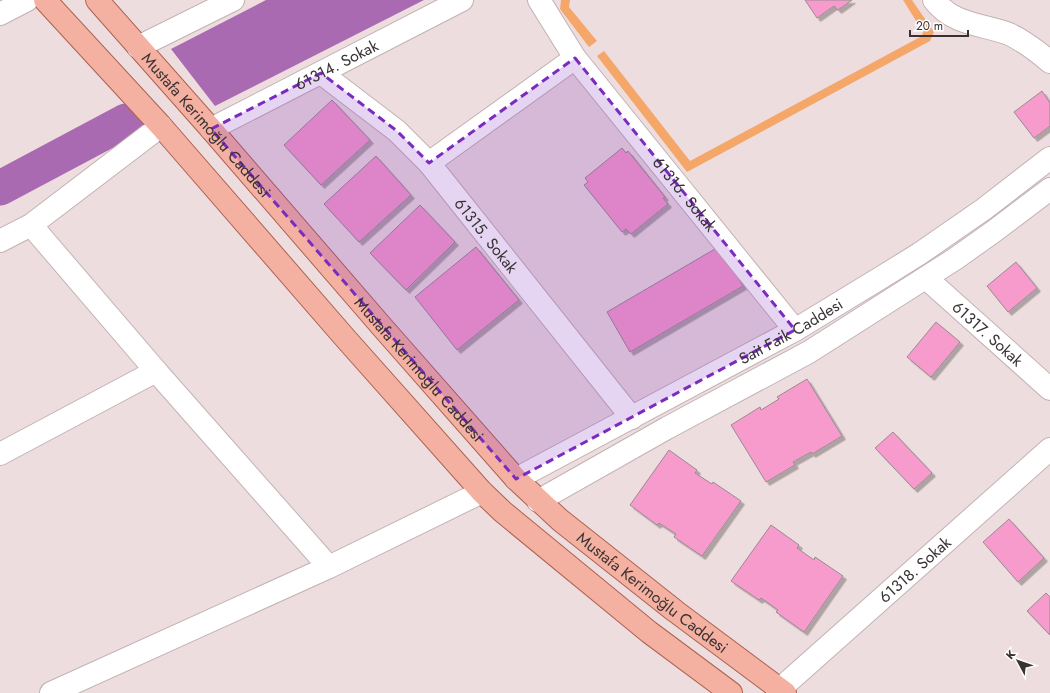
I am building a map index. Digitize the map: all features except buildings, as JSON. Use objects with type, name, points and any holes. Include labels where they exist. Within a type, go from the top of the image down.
[{"type":"main road","name":"Mustafa Kerimoğlu Caddesi","points":[[45,0],[161,126],[346,339],[482,492],[503,512],[649,632],[731,693]]},
{"type":"main road","name":"Mustafa Kerimoğlu Caddesi","points":[[97,0],[516,479],[560,520],[675,612],[782,691]]},
{"type":"street","points":[[0,14],[27,0]]},
{"type":"street","points":[[138,47],[233,0]]},
{"type":"street","name":"61314. Sokak","points":[[211,129],[462,0]]},
{"type":"street","name":"61316. Sokak","points":[[539,0],[576,58],[795,330]]},
{"type":"street","points":[[934,0],[941,9],[953,17],[1009,35],[1032,47],[1050,62]]},
{"type":"street","points":[[429,163],[576,58]]},
{"type":"street","name":"61315. Sokak","points":[[321,73],[397,131],[429,163],[632,418]]},
{"type":"street","points":[[0,241],[31,225],[161,126]]},
{"type":"street","name":"Sait Faik Caddesi","points":[[516,479],[795,330],[919,254],[984,209],[1050,158]]},
{"type":"street","name":"Sait Faik Caddesi","points":[[538,501],[667,428],[809,352],[955,259],[1050,189]]},
{"type":"street","points":[[31,225],[156,371],[329,567]]},
{"type":"street","name":"61317. Sokak","points":[[926,278],[1050,390]]},
{"type":"street","points":[[0,454],[156,371]]},
{"type":"street","name":"61318. Sokak","points":[[782,691],[1050,449]]},
{"type":"street","points":[[51,693],[329,567],[482,492]]},
{"type":"highlighted area","points":[[575,58],[795,330],[516,479],[211,129],[321,73],[397,131],[429,163]]},
{"type":"shaded area","points":[[266,0],[424,0],[215,106],[171,49]]},
{"type":"shaded area","points":[[561,0],[570,0],[569,7],[597,41],[589,47],[560,9]]},
{"type":"shaded area","points":[[903,0],[912,0],[934,32],[930,41],[687,172],[597,56],[604,51],[690,161],[922,36],[923,32]]},
{"type":"waterway","points":[[0,188],[126,121]]}]
